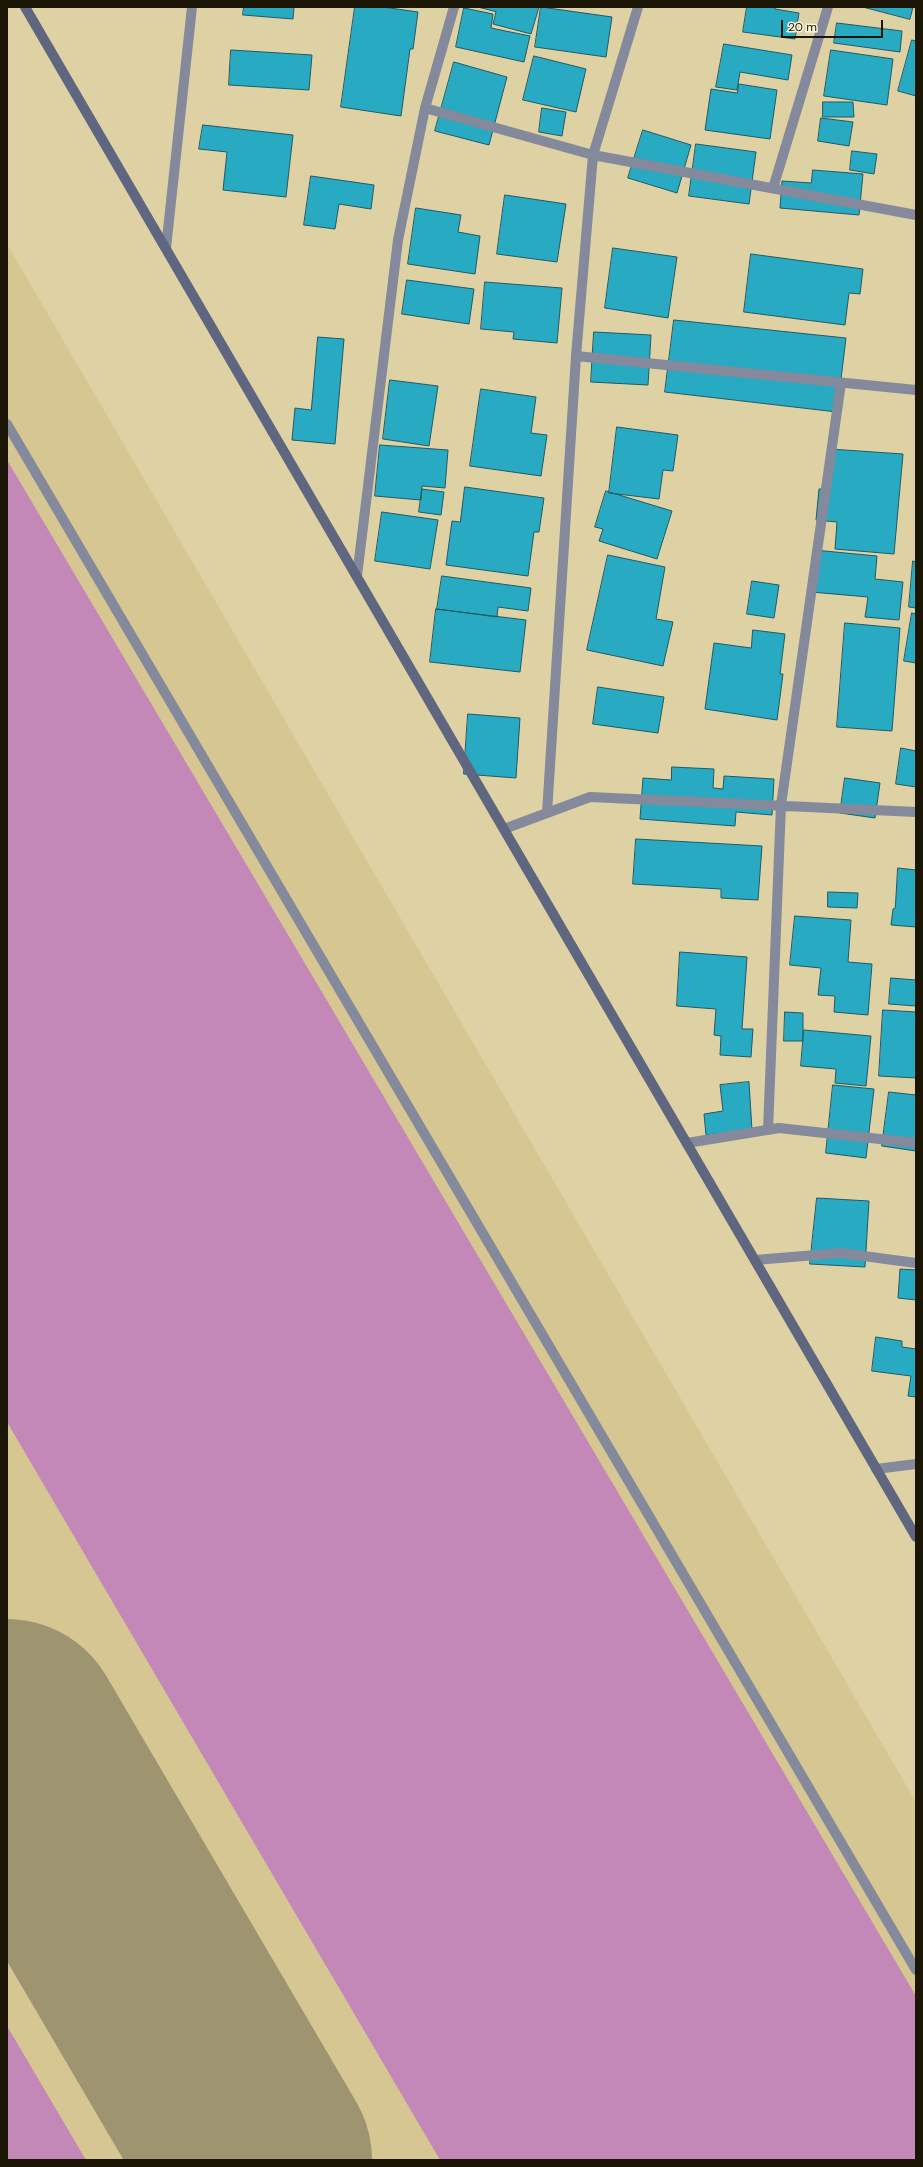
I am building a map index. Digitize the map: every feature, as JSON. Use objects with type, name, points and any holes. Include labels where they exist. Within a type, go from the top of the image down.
[{"type":"main road","points":[[25,7],[916,1537]]},
{"type":"street","points":[[166,248],[192,7]]},
{"type":"street","points":[[357,576],[398,240],[425,108],[454,7]]},
{"type":"street","points":[[547,813],[576,356],[593,154],[638,7]]},
{"type":"street","points":[[773,188],[828,7]]},
{"type":"street","points":[[425,108],[593,154],[916,214]]},
{"type":"street","points":[[576,356],[916,390]]},
{"type":"street","points":[[768,1130],[781,805],[841,383]]},
{"type":"street","points":[[7,424],[916,1970]]},
{"type":"street","points":[[504,829],[590,797],[916,812]]},
{"type":"street","points":[[687,1143],[779,1128],[916,1143]]},
{"type":"street","points":[[755,1260],[841,1253],[916,1263]]},
{"type":"street","points":[[876,1469],[916,1464]]},
{"type":"shaded area","points":[[7,244],[916,1802],[916,2160],[7,2160]]},
{"type":"shaded area","points":[[7,460],[916,1996],[916,2160],[440,2160],[7,1422]]},
{"type":"shaded area","points":[[7,2026],[86,2160],[7,2160]]},
{"type":"building","points":[[244,7],[294,7],[293,19],[243,15]]},
{"type":"building","points":[[355,7],[383,7],[418,12],[413,49],[410,49],[401,116],[341,107]]},
{"type":"building","points":[[478,7],[539,7],[531,34],[493,24],[496,12]]},
{"type":"building","points":[[541,7],[612,17],[606,57],[535,47]]},
{"type":"building","points":[[747,7],[775,7],[775,9],[799,13],[795,39],[743,32]]},
{"type":"building","points":[[863,7],[913,7],[910,19]]},
{"type":"building","points":[[464,8],[493,14],[491,28],[530,36],[524,62],[456,47]]},
{"type":"building","points":[[837,23],[902,31],[900,52],[834,43]]},
{"type":"building","points":[[912,40],[916,41],[916,96],[898,91]]},
{"type":"building","points":[[724,44],[792,55],[788,80],[740,72],[737,90],[716,87]]},
{"type":"building","points":[[231,50],[312,55],[309,90],[229,85]]},
{"type":"building","points":[[831,50],[893,59],[887,105],[824,96]]},
{"type":"building","points":[[534,56],[586,69],[576,112],[523,100]]},
{"type":"building","points":[[454,62],[507,77],[489,145],[435,131]]},
{"type":"building","points":[[739,84],[777,90],[770,139],[705,130],[711,89],[737,93]]},
{"type":"building","points":[[823,102],[853,102],[854,117],[823,117]]},
{"type":"building","points":[[542,108],[566,112],[562,136],[539,132]]},
{"type":"building","points":[[821,118],[853,122],[849,146],[818,141]]},
{"type":"building","points":[[203,125],[293,135],[286,197],[223,190],[227,152],[199,149]]},
{"type":"building","points":[[643,130],[691,145],[677,193],[628,178]]},
{"type":"building","points":[[696,144],[756,152],[749,204],[689,196]]},
{"type":"building","points":[[852,151],[877,154],[874,174],[850,170]]},
{"type":"building","points":[[813,170],[863,174],[859,215],[780,208],[782,181],[811,183]]},
{"type":"building","points":[[311,176],[374,185],[371,209],[339,204],[335,229],[304,225]]},
{"type":"building","points":[[505,195],[566,204],[557,262],[497,254]]},
{"type":"building","points":[[416,208],[461,215],[458,232],[480,236],[475,274],[408,264]]},
{"type":"building","points":[[613,248],[677,257],[668,318],[605,308]]},
{"type":"building","points":[[751,254],[863,269],[860,294],[849,293],[845,325],[744,312]]},
{"type":"building","points":[[407,280],[474,289],[469,324],[402,314]]},
{"type":"building","points":[[485,282],[562,288],[557,343],[513,339],[514,332],[481,329]]},
{"type":"building","points":[[674,320],[846,338],[837,412],[665,392]]},
{"type":"building","points":[[594,332],[651,335],[648,385],[591,382]]},
{"type":"building","points":[[318,337],[344,339],[335,444],[292,440],[295,408],[311,410]]},
{"type":"building","points":[[390,380],[438,386],[429,446],[383,439]]},
{"type":"building","points":[[481,389],[536,397],[531,433],[547,435],[541,476],[470,466]]},
{"type":"building","points":[[617,427],[678,435],[673,471],[663,470],[659,499],[609,493]]},
{"type":"building","points":[[380,445],[448,450],[445,488],[422,486],[421,500],[375,496]]},
{"type":"building","points":[[830,449],[903,454],[894,554],[835,549],[837,522],[816,520],[819,489],[826,489]]},
{"type":"building","points":[[465,487],[544,498],[539,532],[534,532],[528,576],[446,565],[452,521],[460,522]]},
{"type":"building","points":[[422,489],[444,492],[441,515],[419,512]]},
{"type":"building","points":[[606,491],[672,511],[657,559],[599,541],[603,529],[595,527]]},
{"type":"building","points":[[382,512],[438,520],[430,569],[375,561]]},
{"type":"building","points":[[814,550],[877,556],[875,579],[903,582],[899,620],[865,617],[868,597],[811,592]]},
{"type":"building","points":[[608,555],[665,567],[656,619],[673,622],[663,666],[587,650]]},
{"type":"building","points":[[913,561],[916,562],[916,608],[909,607]]},
{"type":"building","points":[[442,576],[531,588],[528,611],[498,607],[497,617],[437,609]]},
{"type":"building","points":[[752,581],[779,585],[774,618],[747,614]]},
{"type":"building","points":[[436,609],[526,620],[520,672],[430,662]]},
{"type":"building","points":[[912,613],[916,614],[916,663],[904,661]]},
{"type":"building","points":[[845,623],[900,628],[892,731],[837,727]]},
{"type":"building","points":[[753,630],[785,634],[780,674],[783,674],[777,720],[705,709],[714,643],[751,648]]},
{"type":"building","points":[[598,687],[664,697],[658,733],[593,724]]},
{"type":"building","points":[[468,714],[520,718],[516,778],[464,774]]},
{"type":"building","points":[[901,748],[916,751],[916,787],[896,784]]},
{"type":"building","points":[[672,767],[714,769],[713,788],[723,789],[724,776],[774,779],[772,815],[736,812],[735,826],[640,819],[643,778],[671,780]]},
{"type":"building","points":[[845,778],[880,783],[875,818],[840,813]]},
{"type":"building","points":[[636,839],[762,846],[758,900],[721,898],[721,889],[633,884]]},
{"type":"building","points":[[898,868],[916,870],[916,927],[891,925],[893,909],[895,908]]},
{"type":"building","points":[[828,892],[858,893],[857,908],[828,907]]},
{"type":"building","points":[[795,916],[851,920],[848,962],[872,964],[868,1015],[834,1012],[835,996],[818,995],[821,968],[790,965]]},
{"type":"building","points":[[680,952],[747,957],[742,1029],[753,1029],[751,1057],[720,1055],[721,1036],[714,1035],[716,1009],[677,1006]]},
{"type":"building","points":[[891,978],[916,980],[916,1006],[889,1004]]},
{"type":"building","points":[[883,1010],[916,1012],[916,1078],[879,1076]]},
{"type":"building","points":[[785,1012],[803,1013],[803,1041],[784,1041]]},
{"type":"building","points":[[804,1030],[871,1036],[866,1086],[835,1083],[836,1069],[801,1066]]},
{"type":"building","points":[[749,1082],[752,1130],[706,1135],[704,1114],[723,1111],[720,1085]]},
{"type":"building","points":[[833,1085],[874,1089],[866,1158],[826,1153]]},
{"type":"building","points":[[889,1092],[916,1095],[916,1151],[882,1146]]},
{"type":"building","points":[[817,1198],[869,1201],[865,1267],[810,1264]]},
{"type":"building","points":[[900,1269],[916,1270],[916,1300],[898,1298]]},
{"type":"building","points":[[876,1337],[902,1341],[902,1347],[916,1349],[916,1397],[908,1396],[911,1376],[872,1371]]},
{"type":"runway","points":[[7,1734],[257,2160]]}]
